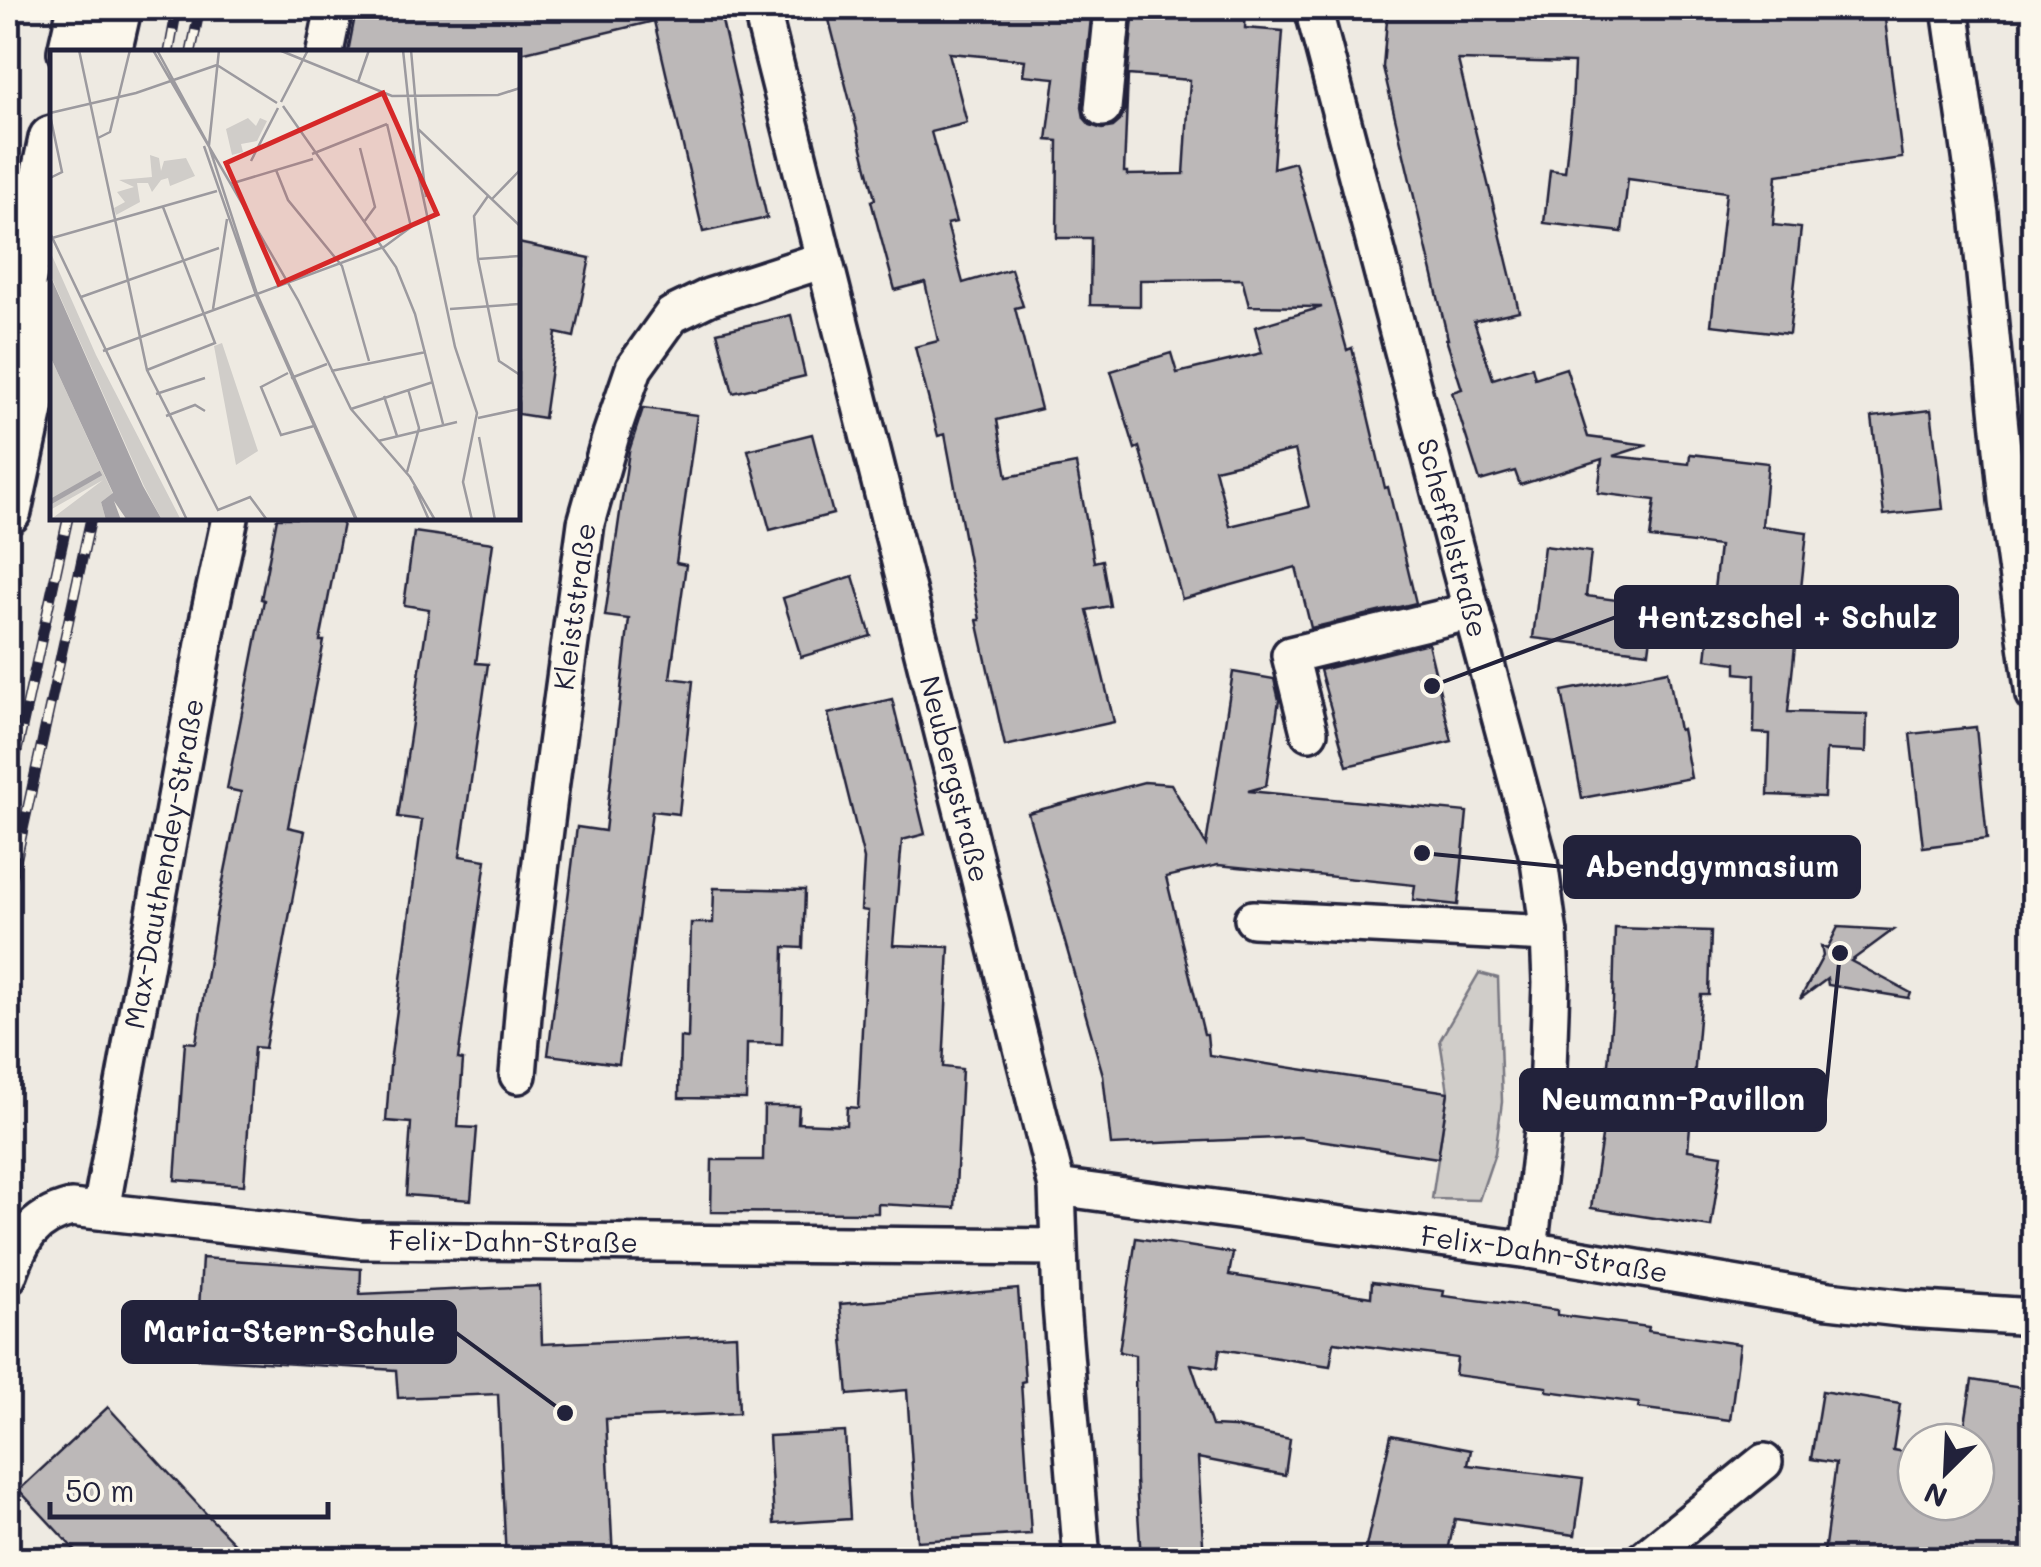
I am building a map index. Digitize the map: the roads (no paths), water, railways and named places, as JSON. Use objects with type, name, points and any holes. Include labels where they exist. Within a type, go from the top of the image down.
[{"type":"main road","points":[[71,50],[80,8]]},
{"type":"main road","points":[[108,50],[118,8]]},
{"type":"main road","points":[[8,350],[50,149]]},
{"type":"main road","points":[[8,274],[34,225]]},
{"type":"main road","points":[[8,511],[50,316]]},
{"type":"street","points":[[325,50],[334,8]]},
{"type":"street","name":"Neubergstraße","points":[[761,8],[1056,1187],[1082,1560]]},
{"type":"street","points":[[1103,108],[1113,8]]},
{"type":"street","name":"Scheffelstraße","points":[[1313,8],[1540,862],[1550,934],[1551,983],[1546,1096],[1529,1250]]},
{"type":"street","points":[[1950,8],[1979,213],[2008,500],[2034,694]]},
{"type":"street","name":"Kleiststraße","points":[[518,1076],[543,846],[586,523],[634,368],[672,316],[710,297],[822,260]]},
{"type":"street","name":"Max-Dauthendey-Straße","points":[[101,1210],[230,520]]},
{"type":"street","points":[[1308,732],[1290,656],[1472,611]]},
{"type":"street","points":[[1252,920],[1550,934]]},
{"type":"street","name":"Felix-Dahn-Straße","points":[[1056,1187],[1529,1250],[1829,1300],[2034,1317]]},
{"type":"street","name":"Felix-Dahn-Straße","points":[[8,1276],[27,1234],[45,1217],[71,1208],[360,1240],[1058,1248]]},
{"type":"street","points":[[1643,1560],[1764,1462]]},
{"type":"railway","points":[[169,50],[177,8]]},
{"type":"railway","points":[[191,50],[200,8]]},
{"type":"railway","points":[[8,792],[68,520]]},
{"type":"railway","points":[[8,898],[91,520]]},
{"type":"place","name":"Hentzschel + Schulz","points":[[1432,686]]},
{"type":"place","name":"Abendgymnasium","points":[[1422,853]]},
{"type":"place","name":"Neumann-Pavillon","points":[[1840,953]]},
{"type":"place","name":"Maria-Stern-Schule","points":[[565,1413]]}]
